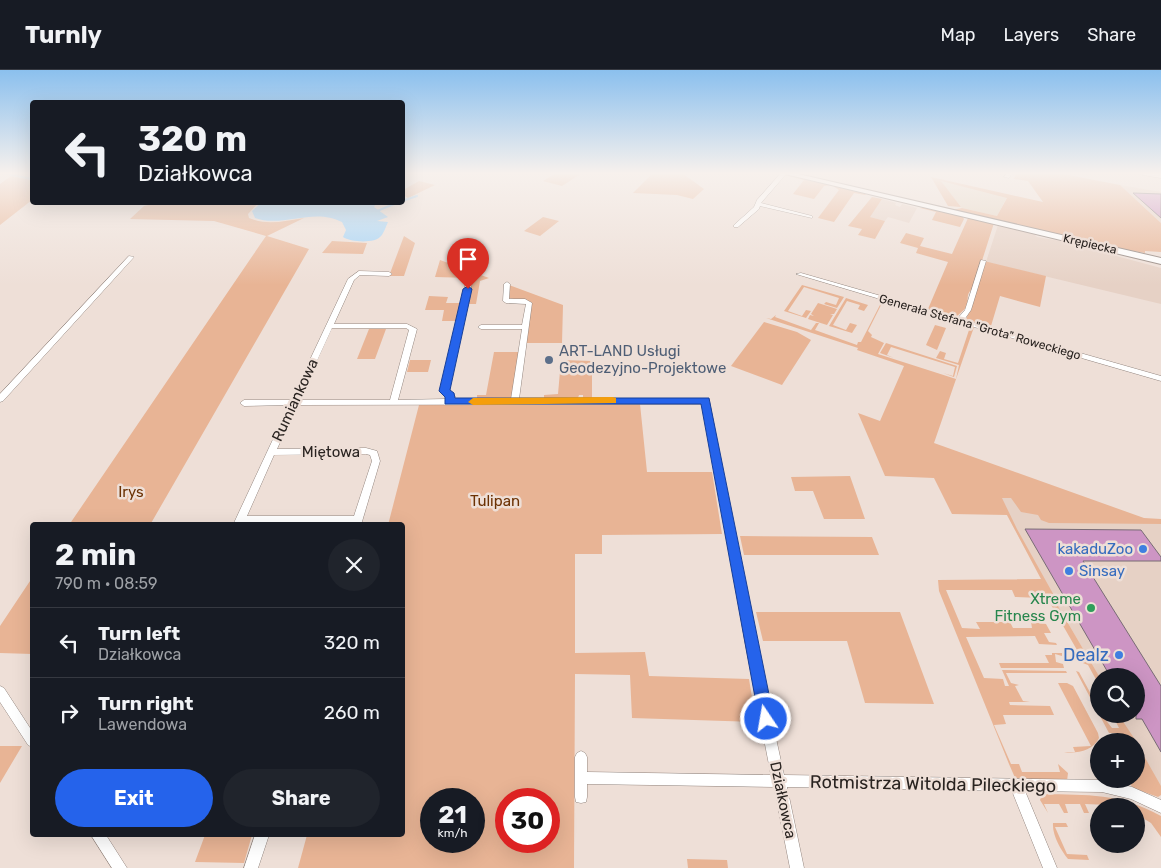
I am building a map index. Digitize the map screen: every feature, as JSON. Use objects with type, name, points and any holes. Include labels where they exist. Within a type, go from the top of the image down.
[{"type":"street","points":[[736,226],[752,210]]},
{"type":"street","points":[[783,210],[810,217]]},
{"type":"street","name":"Krępiecka","points":[[944,210],[1161,260]]},
{"type":"street","points":[[0,400],[131,257]]},
{"type":"street","points":[[960,321],[968,310],[983,261]]},
{"type":"street","name":"Rumiankowa","points":[[239,522],[354,275],[389,274]]},
{"type":"street","points":[[450,399],[444,391],[471,274]]},
{"type":"street","name":"Generała Stefana \"Grota\" Roweckiego","points":[[799,274],[1161,379]]},
{"type":"street","points":[[507,284],[506,301],[525,301],[529,303],[515,402]]},
{"type":"street","points":[[244,403],[393,402],[413,329],[408,326],[329,326]]},
{"type":"street","points":[[481,327],[526,327]]},
{"type":"street","name":"Działkowca","points":[[393,402],[450,399],[515,402],[706,401],[737,575],[797,868]]},
{"type":"street","name":"Miętowa","points":[[271,452],[374,453],[376,461],[357,522]]},
{"type":"street","points":[[0,692],[30,738]]},
{"type":"street","points":[[581,758],[581,797]]},
{"type":"street","name":"Rotmistrza Witolda Pileckiego","points":[[581,778],[1114,788],[1140,796],[1161,807]]},
{"type":"street","name":"Rotmistrza Witolda Pileckiego","points":[[1016,785],[1050,868]]},
{"type":"street","points":[[99,837],[120,868]]},
{"type":"street","points":[[252,868],[261,837]]},
{"type":"shaded area","points":[[874,210],[916,210],[909,223],[888,217],[885,221],[869,217]]},
{"type":"shaded area","points":[[972,210],[1000,210],[997,216]]},
{"type":"shaded area","points":[[1147,210],[1161,210],[1161,223]]},
{"type":"shaded area","points":[[998,225],[1033,233],[1037,237],[1084,245],[1087,248],[1161,268],[1161,304],[986,262]]},
{"type":"shaded area","points":[[976,459],[1143,523],[1161,524],[1161,789],[1145,763],[1145,733],[1127,733],[1121,723],[1145,723],[1145,668],[1094,668],[1042,579]]},
{"type":"green space","points":[[0,210],[19,210],[0,225]]},
{"type":"green space","name":"Irys","points":[[139,210],[251,210],[248,214],[249,218],[263,222],[304,218],[267,236],[309,249],[152,522],[71,522],[266,236],[214,221],[130,219]]},
{"type":"green space","points":[[824,210],[842,210],[834,222],[818,218]]},
{"type":"green space","points":[[861,210],[875,210],[870,217],[885,221],[875,239],[858,235],[862,229],[848,226]]},
{"type":"green space","points":[[929,210],[962,216],[964,219],[960,227],[932,220],[936,212]]},
{"type":"green space","points":[[953,210],[972,210],[997,216],[1000,210],[1147,210],[1161,223],[1161,252],[1145,251],[1145,253],[1092,244]]},
{"type":"green space","points":[[543,217],[559,221],[540,236],[524,231]]},
{"type":"green space","points":[[968,218],[994,223],[973,289],[968,295],[967,307],[956,317],[928,309],[948,262],[916,253],[918,248],[900,243],[906,233],[924,238],[920,246],[952,254]]},
{"type":"green space","points":[[404,236],[415,243],[404,276],[389,276]]},
{"type":"green space","points":[[332,241],[367,243],[363,254],[322,253]]},
{"type":"green space","points":[[440,260],[489,278],[480,281],[476,304],[465,304],[471,278],[435,277]]},
{"type":"green space","points":[[984,261],[1046,276],[1040,307],[1000,296],[991,326],[1003,331],[966,320]]},
{"type":"green space","points":[[509,285],[563,305],[562,343],[526,343],[531,302],[508,298]]},
{"type":"green space","points":[[802,285],[844,297],[837,308],[824,304],[826,302],[836,305],[839,298],[804,287],[788,311],[802,316],[806,310],[811,311],[806,318],[784,311]]},
{"type":"green space","points":[[429,296],[448,297],[446,303],[462,303],[459,321],[442,321],[444,310],[425,310]]},
{"type":"green space","points":[[846,298],[868,305],[864,311],[858,309],[860,305],[847,301],[833,325],[846,330],[850,323],[857,325],[852,333],[829,326]]},
{"type":"green space","points":[[882,301],[888,303],[881,305],[868,331],[872,335],[871,337],[884,343],[878,354],[956,379],[959,365],[936,358],[940,351],[946,353],[944,359],[958,363],[969,330],[965,328],[965,325],[936,317],[974,327],[934,443],[1144,518],[1161,519],[1161,524],[1049,523],[1041,520],[1038,515],[1021,512],[1011,498],[1002,498],[1056,599],[1055,601],[1094,668],[1090,669],[1088,665],[1075,660],[1074,658],[1081,657],[1050,603],[1046,603],[1040,594],[1041,598],[1015,597],[1012,590],[946,590],[962,628],[980,629],[976,622],[1010,622],[1013,628],[1032,628],[1031,622],[1046,624],[1051,633],[1044,633],[1049,642],[1056,643],[1057,645],[1039,644],[1035,636],[966,637],[984,678],[1003,679],[1005,686],[1009,686],[1002,670],[1066,671],[1067,673],[1006,673],[1011,683],[1019,685],[1015,686],[1023,701],[1030,702],[1009,702],[1010,705],[1050,706],[1054,715],[1003,715],[1006,724],[994,725],[1011,764],[1019,764],[1022,772],[1060,772],[1058,764],[1068,773],[1067,781],[1016,780],[939,591],[938,580],[1041,579],[1007,515],[952,514],[934,478],[885,476],[858,413],[880,421],[904,366],[857,350],[858,348],[766,318],[771,319],[776,315],[775,317],[811,330],[816,323],[819,323],[815,330],[857,345],[858,342],[861,342]]},
{"type":"green space","points":[[818,303],[837,309],[834,314],[830,314],[833,315],[827,325],[808,319],[810,315],[814,316],[811,314]]},
{"type":"green space","points":[[764,322],[797,332],[811,340],[782,385],[731,366]]},
{"type":"green space","points":[[935,325],[946,328],[937,350],[926,345]]},
{"type":"green space","points":[[369,329],[386,329],[375,359],[357,359]]},
{"type":"green space","points":[[886,343],[957,366],[954,377],[943,373],[953,376],[955,367],[891,347],[887,355],[894,358],[880,353]]},
{"type":"green space","points":[[494,352],[520,352],[514,398],[477,398],[477,395],[486,395]]},
{"type":"green space","points":[[410,360],[431,360],[428,372],[407,372]]},
{"type":"green space","points":[[561,360],[592,361],[592,398],[583,398],[583,395],[579,395],[578,398],[544,398],[544,395],[558,394]]},
{"type":"green space","name":"Tulipan","points":[[640,404],[647,472],[712,472],[722,534],[602,535],[602,554],[575,554],[575,653],[645,652],[649,676],[749,679],[756,722],[632,718],[630,675],[575,674],[574,868],[298,868],[306,837],[405,837],[405,522],[389,522],[419,405]]},
{"type":"green space","points":[[850,476],[865,519],[824,519],[813,491],[795,491],[791,477]]},
{"type":"green space","points":[[740,536],[872,537],[879,555],[744,555]]},
{"type":"green space","points":[[30,581],[30,654],[0,653],[0,626]]},
{"type":"green space","points":[[756,612],[900,612],[934,704],[865,703],[847,641],[763,641]]},
{"type":"green space","points":[[1052,653],[1062,653],[1062,656],[1055,654],[1056,662],[1063,664],[1064,668],[1001,668],[999,663],[1049,663],[1045,655],[1052,655]]},
{"type":"green space","points":[[1076,671],[1079,672],[1090,692],[1090,697]]},
{"type":"green space","points":[[1058,683],[1067,683],[1073,686],[1090,718],[1090,723],[1093,723],[1098,733],[1090,733],[1090,744]]},
{"type":"green space","points":[[1104,723],[1108,723],[1112,728],[1119,728],[1116,723],[1124,723],[1131,733],[1118,733],[1109,733]]},
{"type":"green space","points":[[0,746],[22,746],[0,783]]},
{"type":"green space","points":[[1090,746],[1084,751],[1075,752],[1073,747]]},
{"type":"green space","points":[[1145,758],[1161,786],[1161,795],[1158,797],[1133,788],[1145,788]]},
{"type":"green space","points":[[1042,794],[1110,798],[1090,798],[1090,804],[1085,804],[1089,813],[1084,813],[1080,804],[1065,804],[1068,813],[1064,813],[1059,804],[1044,804],[1048,813],[1040,800]]},
{"type":"green space","points":[[1145,808],[1161,816],[1161,837],[1151,823],[1145,819]]},
{"type":"green space","points":[[1053,823],[1066,823],[1068,827],[1055,827],[1067,854],[1087,855],[1089,860],[1068,859],[1055,837]]},
{"type":"green space","points":[[204,837],[251,837],[244,863],[195,862]]},
{"type":"green space","points":[[687,859],[727,860],[728,868],[688,868]]},
{"type":"water","points":[[379,210],[388,217],[377,221],[388,222],[378,239],[357,241],[343,237],[346,230],[342,222],[331,218],[320,216],[276,221],[255,218],[252,211]]},
{"type":"building","points":[[1152,210],[1161,210],[1161,218]]},
{"type":"building","points":[[1025,529],[1141,530],[1161,557],[1161,561],[1083,561],[1161,686],[1161,752],[1144,723],[1145,668],[1105,668]]},
{"type":"slow traffic","points":[[473,402],[613,401]]},
{"type":"place","name":"ART-LAND Usługi Geodezyjno-Projektowe","points":[[549,360]]},
{"type":"place","name":"kakaduZoo","points":[[1143,549]]},
{"type":"place","name":"Sinsay","points":[[1069,571]]},
{"type":"place","name":"Xtreme Fitness Gym","points":[[1091,608]]},
{"type":"place","name":"Dealz","points":[[1119,655]]},
{"type":"route","points":[[468,289],[444,391],[450,396],[449,402],[706,401],[766,719]]}]
